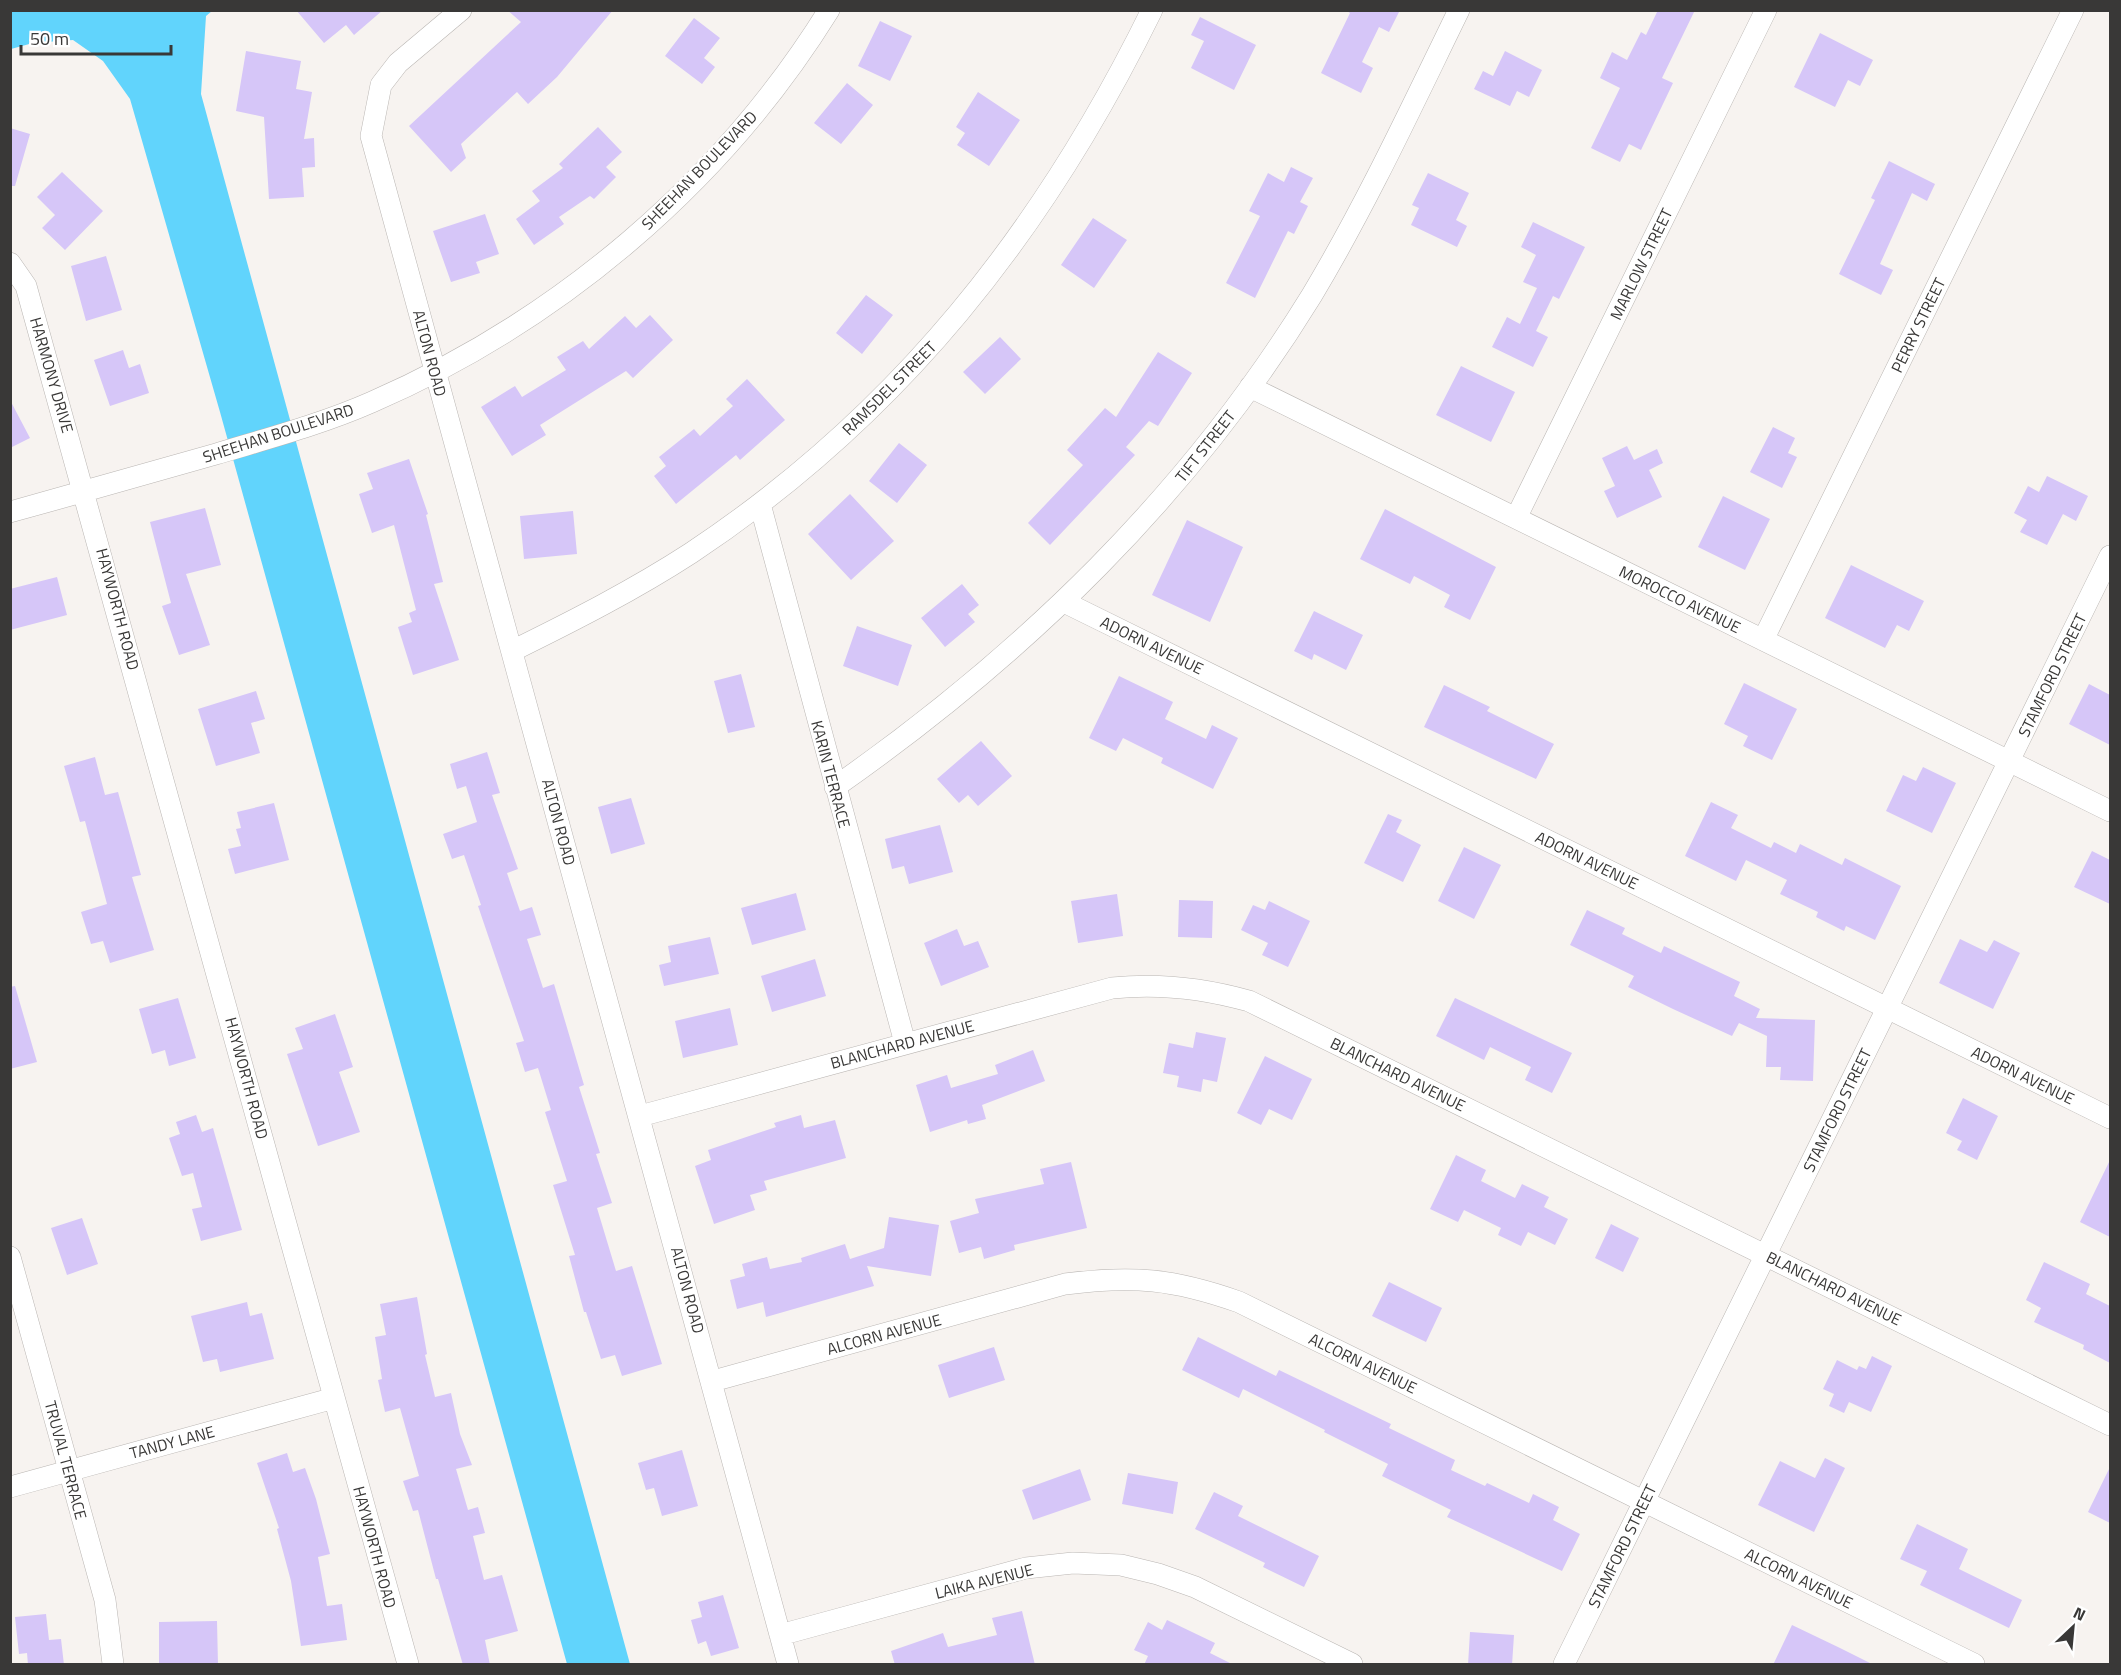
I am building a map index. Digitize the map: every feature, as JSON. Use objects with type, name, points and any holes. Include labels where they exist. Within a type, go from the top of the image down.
[{"type":"street","name":"ALTON ROAD","points":[[462,10],[398,63],[381,85],[370,136],[713,1381],[788,1665]]},
{"type":"street","name":"SHEEHAN BOULEVARD","points":[[10,512],[299,430],[370,403],[436,372],[512,328],[572,288],[628,243],[680,195],[729,144],[774,90],[829,10]]},
{"type":"street","name":"RAMSDEL STREET","points":[[512,651],[633,589],[691,552],[760,504],[813,461],[880,400],[957,316],[1000,264],[1077,151],[1111,92],[1152,10]]},
{"type":"street","name":"TIFT STREET","points":[[835,787],[946,706],[1064,602],[1159,502],[1250,387],[1339,248],[1459,10]]},
{"type":"street","name":"MARLOW STREET","points":[[1516,518],[1766,10]]},
{"type":"street","name":"PERRY STREET","points":[[1763,640],[2073,10]]},
{"type":"street","name":"HARMONY DRIVE","points":[[10,263],[26,286],[85,491]]},
{"type":"street","name":"MOROCCO AVENUE","points":[[1250,387],[2110,811]]},
{"type":"street","name":"HAYWORTH ROAD","points":[[85,491],[408,1665]]},
{"type":"street","name":"KARIN TERRACE","points":[[760,504],[905,1043]]},
{"type":"street","name":"STAMFORD STREET","points":[[1564,1665],[2110,556]]},
{"type":"street","name":"ADORN AVENUE","points":[[1064,602],[2110,1118]]},
{"type":"street","name":"BLANCHARD AVENUE","points":[[640,1116],[1112,988],[1169,985],[1221,993],[1249,1001],[2110,1425]]},
{"type":"street","name":"TRUVAL TERRACE","points":[[10,1257],[105,1600],[112,1665]]},
{"type":"street","name":"ALCORN AVENUE","points":[[713,1381],[1065,1284],[1113,1278],[1161,1280],[1198,1287],[1239,1302],[1974,1665]]},
{"type":"street","name":"TANDY LANE","points":[[10,1487],[334,1398]]},
{"type":"street","name":"LAIKA AVENUE","points":[[780,1635],[1026,1568],[1073,1563],[1121,1565],[1158,1574],[1195,1587],[1352,1665]]},
{"type":"water","points":[[11,11],[212,11],[206,16],[201,94],[630,1664],[567,1664],[220,412],[130,99],[103,61],[73,40],[33,43],[11,49]]},
{"type":"building","points":[[296,10],[383,10],[354,35],[346,25],[324,43]]},
{"type":"building","points":[[507,10],[613,10],[557,77],[528,104],[517,92],[461,144],[466,158],[451,172],[409,126],[521,22]]},
{"type":"building","points":[[1346,10],[1400,10],[1389,32],[1379,27],[1362,62],[1373,68],[1361,93],[1321,73],[1350,13]]},
{"type":"building","points":[[1658,10],[1695,10],[1662,78],[1673,83],[1641,150],[1629,144],[1620,162],[1591,148],[1620,88],[1600,78],[1612,52],[1627,60],[1641,32],[1646,35]]},
{"type":"building","points":[[1200,17],[1256,45],[1234,90],[1191,68],[1204,41],[1191,35]]},
{"type":"building","points":[[694,18],[720,38],[704,58],[715,67],[702,84],[665,56]]},
{"type":"building","points":[[880,21],[912,36],[890,81],[858,66]]},
{"type":"building","points":[[1820,33],[1873,60],[1860,86],[1848,80],[1835,107],[1794,87]]},
{"type":"building","points":[[246,51],[301,61],[296,89],[312,92],[304,139],[314,138],[315,167],[302,168],[304,197],[269,199],[264,117],[236,111]]},
{"type":"building","points":[[1505,51],[1542,70],[1529,97],[1517,91],[1510,106],[1474,89],[1483,71],[1493,76]]},
{"type":"building","points":[[847,83],[873,105],[841,144],[814,123]]},
{"type":"building","points":[[978,92],[1020,120],[989,166],[957,145],[965,133],[956,127]]},
{"type":"building","points":[[598,127],[622,152],[606,167],[616,177],[594,199],[590,196],[559,217],[564,224],[534,245],[516,219],[540,201],[532,191],[563,168],[559,164]]},
{"type":"building","points":[[10,128],[30,134],[15,186],[10,186]]},
{"type":"building","points":[[1889,161],[1935,184],[1927,201],[1912,193],[1880,264],[1893,270],[1881,295],[1839,274],[1875,200],[1871,198]]},
{"type":"building","points":[[1291,167],[1313,178],[1300,202],[1308,206],[1294,234],[1288,231],[1255,298],[1226,283],[1260,216],[1249,211],[1268,173],[1284,182]]},
{"type":"building","points":[[62,172],[103,211],[65,250],[42,228],[55,215],[37,197]]},
{"type":"building","points":[[1428,173],[1469,193],[1456,220],[1467,226],[1457,247],[1411,225],[1419,208],[1412,205]]},
{"type":"building","points":[[485,214],[499,254],[476,262],[480,273],[451,282],[433,231]]},
{"type":"building","points":[[1093,218],[1127,240],[1094,288],[1061,265]]},
{"type":"building","points":[[1533,222],[1585,247],[1559,299],[1553,296],[1536,331],[1548,337],[1533,367],[1492,347],[1507,317],[1520,324],[1537,288],[1523,282],[1536,255],[1521,247]]},
{"type":"building","points":[[106,256],[122,310],[86,321],[71,266]]},
{"type":"building","points":[[866,295],[893,315],[862,354],[836,333]]},
{"type":"building","points":[[650,315],[673,340],[633,378],[626,371],[540,425],[546,435],[512,456],[481,407],[515,386],[522,397],[566,370],[557,357],[583,341],[589,349],[625,316],[636,328]]},
{"type":"building","points":[[1000,337],[1021,359],[985,394],[963,372]]},
{"type":"building","points":[[123,350],[129,368],[140,364],[149,393],[110,406],[94,360]]},
{"type":"building","points":[[1158,352],[1192,373],[1158,426],[1149,421],[1126,447],[1135,455],[1050,545],[1028,523],[1083,465],[1067,450],[1105,408],[1116,417]]},
{"type":"building","points":[[1461,366],[1515,392],[1491,442],[1436,415]]},
{"type":"building","points":[[747,379],[785,420],[740,460],[736,455],[676,504],[654,476],[666,466],[659,457],[694,429],[700,436],[733,406],[726,399]]},
{"type":"building","points":[[10,400],[30,438],[10,448]]},
{"type":"building","points":[[1773,427],[1795,438],[1788,453],[1797,457],[1782,488],[1750,472]]},
{"type":"building","points":[[899,443],[927,465],[897,503],[869,481]]},
{"type":"building","points":[[1627,446],[1634,460],[1657,449],[1663,463],[1649,470],[1662,497],[1617,518],[1604,491],[1615,486],[1602,458]]},
{"type":"building","points":[[409,459],[428,514],[426,515],[443,582],[434,584],[459,660],[413,675],[398,627],[412,622],[409,613],[416,610],[394,525],[372,533],[359,494],[373,489],[367,473]]},
{"type":"building","points":[[2047,476],[2088,496],[2076,521],[2063,514],[2047,545],[2020,532],[2027,520],[2014,513],[2028,486],[2039,492]]},
{"type":"building","points":[[850,494],[894,541],[851,580],[808,534]]},
{"type":"building","points":[[1723,496],[1770,519],[1745,570],[1698,547]]},
{"type":"building","points":[[205,508],[221,565],[186,574],[210,645],[179,655],[162,606],[171,603],[150,522]]},
{"type":"building","points":[[1385,509],[1496,567],[1470,620],[1444,607],[1450,595],[1414,576],[1410,584],[1360,559]]},
{"type":"building","points":[[573,511],[577,554],[524,559],[520,516]]},
{"type":"building","points":[[1187,520],[1243,547],[1210,622],[1152,595]]},
{"type":"building","points":[[1851,565],[1924,601],[1909,631],[1897,625],[1885,648],[1825,618]]},
{"type":"building","points":[[57,577],[67,615],[10,630],[10,589]]},
{"type":"building","points":[[962,584],[979,605],[968,614],[975,622],[945,647],[921,618]]},
{"type":"building","points":[[1314,611],[1363,635],[1346,670],[1314,654],[1312,660],[1294,651]]},
{"type":"building","points":[[857,626],[912,645],[898,686],[843,666]]},
{"type":"building","points":[[741,674],[755,727],[728,733],[714,681]]},
{"type":"building","points":[[1119,676],[1173,702],[1165,719],[1206,739],[1212,725],[1238,738],[1213,789],[1161,763],[1163,758],[1123,738],[1116,751],[1089,738]]},
{"type":"building","points":[[1744,683],[1797,709],[1772,760],[1743,746],[1748,736],[1724,724]]},
{"type":"building","points":[[2089,684],[2110,695],[2110,745],[2069,724]]},
{"type":"building","points":[[1444,685],[1490,707],[1487,711],[1554,744],[1536,779],[1424,727]]},
{"type":"building","points":[[256,691],[265,719],[251,723],[260,753],[216,766],[198,709]]},
{"type":"building","points":[[981,741],[1012,776],[978,806],[968,795],[959,803],[937,779]]},
{"type":"building","points":[[487,752],[500,793],[492,795],[518,869],[507,873],[520,911],[532,907],[541,935],[527,939],[543,988],[554,984],[584,1085],[579,1087],[600,1153],[596,1154],[612,1203],[597,1208],[616,1271],[632,1266],[662,1364],[622,1376],[615,1355],[601,1359],[586,1312],[584,1312],[569,1256],[575,1255],[553,1185],[567,1181],[545,1112],[551,1110],[538,1068],[525,1072],[516,1043],[524,1041],[478,906],[481,905],[464,855],[452,859],[443,834],[477,822],[466,786],[457,789],[450,764]]},
{"type":"building","points":[[95,757],[105,795],[118,792],[141,875],[132,877],[154,950],[110,963],[103,941],[91,944],[81,912],[107,904],[85,821],[80,822],[64,766]]},
{"type":"building","points":[[1923,767],[1956,783],[1932,833],[1886,811],[1903,775],[1916,781]]},
{"type":"building","points":[[631,798],[645,844],[611,854],[598,807]]},
{"type":"building","points":[[1711,802],[1738,815],[1731,828],[1771,848],[1774,842],[1796,853],[1800,844],[1842,865],[1845,858],[1901,886],[1875,940],[1846,926],[1844,931],[1816,917],[1818,912],[1780,894],[1787,880],[1746,860],[1736,881],[1685,856]]},
{"type":"building","points":[[274,803],[289,860],[235,874],[228,849],[241,846],[236,829],[241,828],[237,812]]},
{"type":"building","points":[[1388,814],[1402,820],[1396,832],[1421,845],[1403,882],[1364,863]]},
{"type":"building","points":[[940,825],[953,872],[909,884],[904,866],[892,869],[885,839]]},
{"type":"building","points":[[1464,847],[1501,865],[1474,919],[1438,901]]},
{"type":"building","points":[[2092,851],[2110,860],[2110,904],[2074,887]]},
{"type":"building","points":[[796,893],[806,930],[752,945],[741,908]]},
{"type":"building","points":[[1117,894],[1123,936],[1078,943],[1071,901]]},
{"type":"building","points":[[1179,900],[1213,901],[1212,938],[1178,937]]},
{"type":"building","points":[[1269,901],[1310,921],[1288,967],[1262,955],[1268,943],[1241,930],[1253,905],[1265,910]]},
{"type":"building","points":[[1587,910],[1625,928],[1622,934],[1661,953],[1664,946],[1740,982],[1734,996],[1760,1009],[1756,1018],[1815,1020],[1813,1081],[1780,1080],[1781,1067],[1766,1067],[1767,1036],[1739,1023],[1732,1036],[1673,1009],[1628,987],[1634,976],[1570,945]]},
{"type":"building","points":[[957,929],[964,946],[978,941],[989,967],[941,986],[924,943]]},
{"type":"building","points":[[710,937],[719,974],[664,986],[659,965],[671,962],[668,946]]},
{"type":"building","points":[[1960,939],[1987,952],[1994,940],[2020,953],[1993,1009],[1939,983]]},
{"type":"building","points":[[815,959],[826,996],[772,1012],[761,976]]},
{"type":"building","points":[[15,986],[37,1062],[10,1069],[10,987]]},
{"type":"building","points":[[178,998],[196,1058],[169,1066],[165,1050],[152,1054],[139,1009]]},
{"type":"building","points":[[1455,998],[1572,1053],[1552,1093],[1525,1080],[1531,1067],[1490,1047],[1484,1060],[1436,1036]]},
{"type":"building","points":[[730,1008],[738,1045],[683,1058],[675,1021]]},
{"type":"building","points":[[335,1014],[353,1067],[339,1072],[360,1132],[318,1146],[287,1054],[303,1049],[295,1028]]},
{"type":"building","points":[[1196,1032],[1226,1038],[1217,1082],[1203,1079],[1201,1092],[1177,1087],[1179,1076],[1163,1073],[1169,1043],[1193,1048]]},
{"type":"building","points":[[1033,1050],[1045,1081],[982,1105],[986,1119],[968,1124],[967,1120],[930,1132],[916,1085],[947,1075],[951,1088],[998,1074],[995,1065]]},
{"type":"building","points":[[1265,1056],[1312,1079],[1292,1120],[1269,1109],[1261,1125],[1237,1113]]},
{"type":"building","points":[[1963,1098],[1998,1116],[1977,1160],[1957,1150],[1962,1141],[1946,1133]]},
{"type":"building","points":[[196,1115],[202,1132],[213,1128],[242,1230],[201,1241],[192,1209],[202,1207],[193,1173],[182,1176],[169,1138],[180,1134],[176,1122]]},
{"type":"building","points":[[801,1115],[804,1128],[835,1120],[846,1158],[764,1181],[767,1190],[750,1195],[755,1210],[714,1224],[695,1166],[711,1160],[708,1150],[776,1127],[774,1123]]},
{"type":"building","points":[[1456,1155],[1486,1170],[1481,1181],[1515,1198],[1522,1184],[1549,1197],[1544,1207],[1568,1219],[1555,1245],[1528,1232],[1521,1246],[1498,1235],[1501,1228],[1464,1210],[1458,1222],[1430,1209]]},
{"type":"building","points":[[2110,1160],[2110,1237],[2080,1222]]},
{"type":"building","points":[[1071,1162],[1087,1228],[1014,1245],[1015,1250],[984,1259],[981,1247],[959,1253],[950,1221],[979,1213],[975,1199],[1044,1184],[1040,1169]]},
{"type":"building","points":[[889,1217],[939,1225],[931,1276],[867,1266],[874,1286],[766,1317],[763,1302],[737,1309],[730,1280],[745,1276],[742,1264],[767,1257],[770,1269],[802,1262],[801,1258],[845,1244],[850,1259],[884,1248]]},
{"type":"building","points":[[82,1218],[98,1264],[67,1275],[51,1228]]},
{"type":"building","points":[[1611,1224],[1639,1238],[1623,1272],[1595,1258]]},
{"type":"building","points":[[2044,1262],[2090,1284],[2086,1294],[2110,1306],[2110,1363],[2083,1349],[2084,1345],[2034,1322],[2041,1308],[2026,1300]]},
{"type":"building","points":[[1389,1282],[1442,1308],[1426,1342],[1372,1316]]},
{"type":"building","points":[[417,1297],[427,1354],[425,1355],[435,1397],[451,1393],[460,1434],[472,1465],[456,1469],[468,1510],[478,1507],[485,1533],[473,1536],[484,1580],[502,1575],[518,1631],[485,1640],[490,1665],[463,1665],[438,1579],[436,1579],[418,1510],[413,1511],[403,1481],[419,1476],[400,1408],[385,1412],[378,1380],[382,1379],[375,1337],[386,1335],[380,1304]]},
{"type":"building","points":[[247,1302],[250,1316],[262,1313],[274,1359],[220,1372],[217,1359],[203,1362],[191,1316]]},
{"type":"building","points":[[1198,1337],[1276,1376],[1279,1370],[1391,1424],[1389,1428],[1455,1460],[1451,1470],[1485,1486],[1487,1483],[1529,1503],[1533,1494],[1559,1507],[1553,1520],[1580,1534],[1562,1571],[1447,1517],[1451,1510],[1382,1476],[1388,1464],[1324,1432],[1325,1430],[1243,1389],[1239,1398],[1182,1370]]},
{"type":"building","points":[[994,1347],[1005,1380],[949,1398],[938,1365]]},
{"type":"building","points":[[1872,1356],[1892,1366],[1871,1412],[1849,1402],[1844,1413],[1829,1406],[1834,1394],[1823,1389],[1837,1360],[1857,1370],[1859,1366],[1866,1369]]},
{"type":"building","points":[[682,1450],[698,1506],[662,1516],[654,1488],[646,1490],[638,1463]]},
{"type":"building","points":[[287,1453],[293,1472],[305,1468],[316,1499],[330,1554],[318,1557],[327,1606],[342,1604],[347,1640],[301,1646],[291,1581],[277,1529],[279,1528],[257,1463]]},
{"type":"building","points":[[1825,1458],[1845,1468],[1814,1532],[1758,1505],[1780,1461],[1815,1478]]},
{"type":"building","points":[[2110,1467],[2110,1523],[2088,1512]]},
{"type":"building","points":[[1080,1469],[1091,1500],[1033,1520],[1022,1490]]},
{"type":"building","points":[[1128,1473],[1178,1482],[1173,1514],[1122,1504]]},
{"type":"building","points":[[1214,1492],[1243,1506],[1238,1516],[1319,1556],[1304,1587],[1263,1567],[1265,1563],[1195,1529]]},
{"type":"building","points":[[1917,1524],[1968,1549],[1959,1569],[2022,1600],[2009,1628],[1920,1585],[1927,1571],[1900,1559]]},
{"type":"building","points":[[723,1595],[739,1648],[711,1656],[706,1641],[698,1644],[691,1620],[702,1617],[698,1602]]},
{"type":"building","points":[[1022,1611],[1035,1665],[895,1665],[891,1651],[943,1633],[948,1647],[997,1635],[992,1618]]},
{"type":"building","points":[[46,1614],[49,1640],[61,1639],[64,1665],[28,1665],[27,1653],[19,1654],[15,1617]]},
{"type":"building","points":[[1167,1620],[1215,1643],[1210,1653],[1234,1665],[1144,1665],[1148,1656],[1134,1650],[1148,1622],[1162,1630]]},
{"type":"building","points":[[217,1621],[218,1665],[159,1665],[159,1622]]},
{"type":"building","points":[[1792,1625],[1840,1648],[1874,1665],[1773,1665]]},
{"type":"building","points":[[1470,1632],[1514,1635],[1512,1665],[1468,1665]]}]
